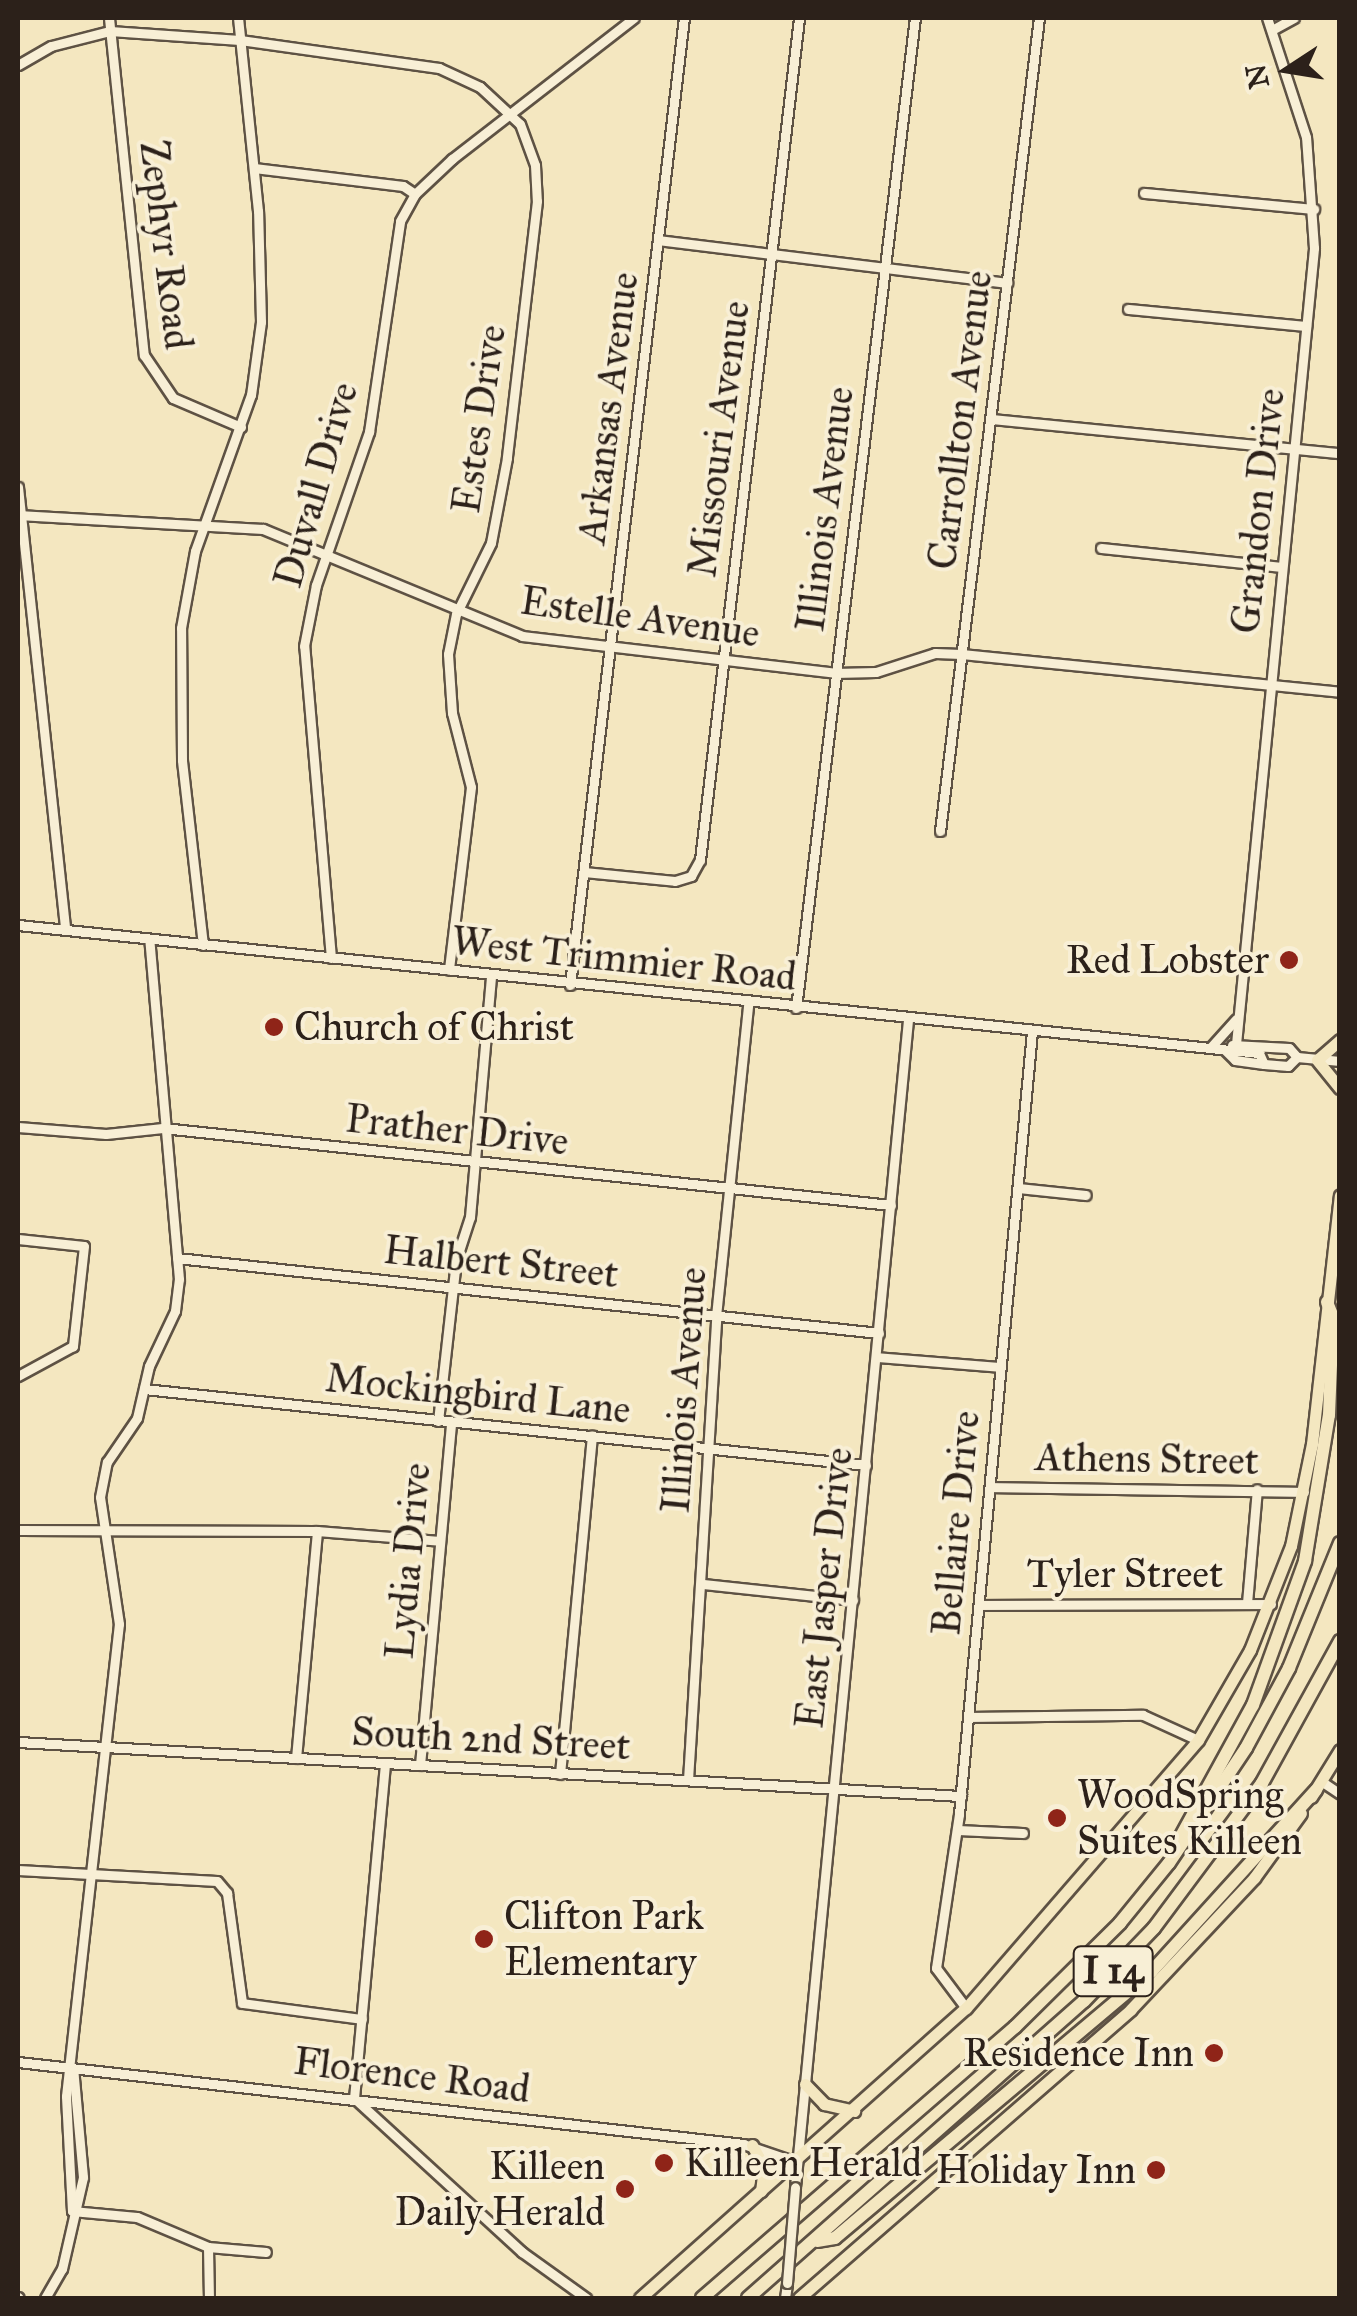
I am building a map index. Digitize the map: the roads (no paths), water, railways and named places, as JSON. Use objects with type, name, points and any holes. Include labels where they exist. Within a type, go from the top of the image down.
[{"type":"highway","points":[[1170,1863],[1178,1833],[1253,1705],[1305,1561],[1329,1416],[1334,1317],[1327,1302]]},
{"type":"highway","name":"I 14","points":[[702,2298],[1037,2007],[1170,1863],[1272,1700],[1340,1543]]},
{"type":"highway","name":"I 14","points":[[748,2298],[1084,2001],[1154,1928],[1262,1783],[1340,1641]]},
{"type":"highway","points":[[814,2241],[835,2238],[1152,1971],[1319,1785]]},
{"type":"main road","points":[[1340,1040],[1316,1060],[1340,1088]]},
{"type":"main road","points":[[640,2298],[966,2008],[1198,1740],[1271,1604],[1304,1492],[1340,1196]]},
{"type":"main road","points":[[799,2298],[1131,2009],[1254,1878],[1340,1750]]},
{"type":"main road","points":[[805,2084],[824,2104],[854,2111]]},
{"type":"main road","points":[[752,2145],[764,2167],[760,2192]]},
{"type":"main road","points":[[814,2298],[817,2283]]},
{"type":"street","name":"Zephyr Road","points":[[109,18],[144,355],[173,398],[240,427]]},
{"type":"street","points":[[203,945],[179,706],[187,588],[204,522],[240,427],[260,322],[254,168],[238,18]]},
{"type":"street","name":"Duvall Drive","points":[[331,958],[303,691],[307,623],[369,432],[394,246],[416,194],[510,112],[634,18]]},
{"type":"street","name":"Arkansas Avenue","points":[[570,985],[684,18]]},
{"type":"street","name":"Missouri Avenue","points":[[584,872],[675,881],[691,876],[700,860],[799,18]]},
{"type":"street","name":"Illinois Avenue","points":[[796,1008],[915,18]]},
{"type":"street","name":"Carrollton Avenue","points":[[940,830],[1040,18]]},
{"type":"street","name":"Grandon Drive","points":[[1236,1044],[1314,210],[1301,112],[1267,18]]},
{"type":"street","points":[[1272,30],[1294,18]]},
{"type":"street","points":[[18,65],[51,46],[110,31],[240,40],[438,68],[480,86],[510,112]]},
{"type":"street","name":"Estes Drive","points":[[449,970],[471,786],[450,694],[456,614],[491,543],[501,500],[536,222],[535,164],[510,112]]},
{"type":"street","points":[[254,168],[403,186],[416,194]]},
{"type":"street","points":[[1144,192],[1314,210]]},
{"type":"street","points":[[658,240],[1007,283]]},
{"type":"street","points":[[1128,309],[1306,326]]},
{"type":"street","points":[[991,419],[1340,453]]},
{"type":"street","points":[[18,487],[65,930]]},
{"type":"street","name":"Estelle Avenue","points":[[19,515],[204,522],[263,530],[328,553],[456,614],[522,636],[610,648],[835,672],[876,672],[936,653],[961,654],[1340,692]]},
{"type":"street","points":[[1100,548],[1282,567]]},
{"type":"street","name":"West Trimmier Road","points":[[18,925],[748,1004],[1210,1048],[1225,1050],[1234,1060],[1264,1064],[1288,1066],[1297,1057]]},
{"type":"street","points":[[44,2298],[62,2269],[72,2211],[73,2145],[66,2096],[74,2068],[119,1624],[102,1532],[102,1481],[137,1418],[144,1388],[175,1311],[177,1258],[149,938]]},
{"type":"street","name":"Lydia Drive","points":[[438,1421],[452,1286],[475,1163],[490,975]]},
{"type":"street","name":"Illinois Avenue","points":[[688,1780],[704,1584],[707,1449],[716,1316],[748,1004]]},
{"type":"street","points":[[1210,1048],[1238,1017]]},
{"type":"street","name":"East Jasper Drive","points":[[786,2298],[908,1020]]},
{"type":"street","name":"Bellaire Drive","points":[[966,2008],[936,1968],[957,1830],[1032,1032]]},
{"type":"street","points":[[1225,1050],[1236,1044]]},
{"type":"street","name":"West Trimmier Road","points":[[1236,1044],[1290,1048],[1297,1057],[1340,1061]]},
{"type":"street","name":"Prather Drive","points":[[18,1127],[106,1134],[163,1128],[891,1205]]},
{"type":"street","points":[[1018,1188],[1086,1194]]},
{"type":"street","points":[[18,1239],[84,1246],[73,1346],[18,1376]]},
{"type":"street","name":"Halbert Street","points":[[177,1258],[879,1333]]},
{"type":"street","points":[[876,1358],[1001,1367]]},
{"type":"street","name":"Mockingbird Lane","points":[[144,1388],[866,1465]]},
{"type":"street","name":"Lydia Drive","points":[[420,1765],[451,1422]]},
{"type":"street","points":[[560,1774],[592,1436]]},
{"type":"street","name":"Athens Street","points":[[990,1487],[1304,1492]]},
{"type":"street","points":[[1247,1603],[1257,1489]]},
{"type":"street","points":[[18,1530],[317,1531],[440,1541]]},
{"type":"street","points":[[296,1758],[317,1531]]},
{"type":"street","points":[[704,1584],[853,1600]]},
{"type":"street","name":"Tyler Street","points":[[979,1605],[1271,1604]]},
{"type":"street","points":[[968,1716],[1143,1715],[1198,1740]]},
{"type":"street","name":"South 2nd Street","points":[[18,1742],[960,1796]]},
{"type":"street","points":[[385,1764],[354,2098],[522,2252],[586,2298]]},
{"type":"street","points":[[1319,1785],[1340,1794]]},
{"type":"street","points":[[957,1830],[1023,1833]]},
{"type":"street","points":[[18,1870],[217,1881],[227,1894],[242,2003],[362,2019]]},
{"type":"street","name":"Florence Road","points":[[18,2062],[752,2145],[796,2162]]},
{"type":"street","points":[[72,2211],[79,2201],[85,2144],[74,2068]]},
{"type":"street","points":[[73,2145],[85,2144]]},
{"type":"street","points":[[72,2211],[137,2217],[208,2247],[266,2252]]},
{"type":"street","points":[[208,2247],[209,2298]]},
{"type":"place","name":"Red Lobster","points":[[1289,960]]},
{"type":"place","name":"Church of Christ","points":[[274,1027]]},
{"type":"place","name":"WoodSpring Suites Killeen","points":[[1057,1818]]},
{"type":"place","name":"Clifton Park Elementary","points":[[484,1939]]},
{"type":"place","name":"Residence Inn","points":[[1214,2053]]},
{"type":"place","name":"Killeen Herald","points":[[664,2163]]},
{"type":"place","name":"Holiday Inn","points":[[1156,2170]]},
{"type":"place","name":"Killeen Daily Herald","points":[[625,2189]]}]
